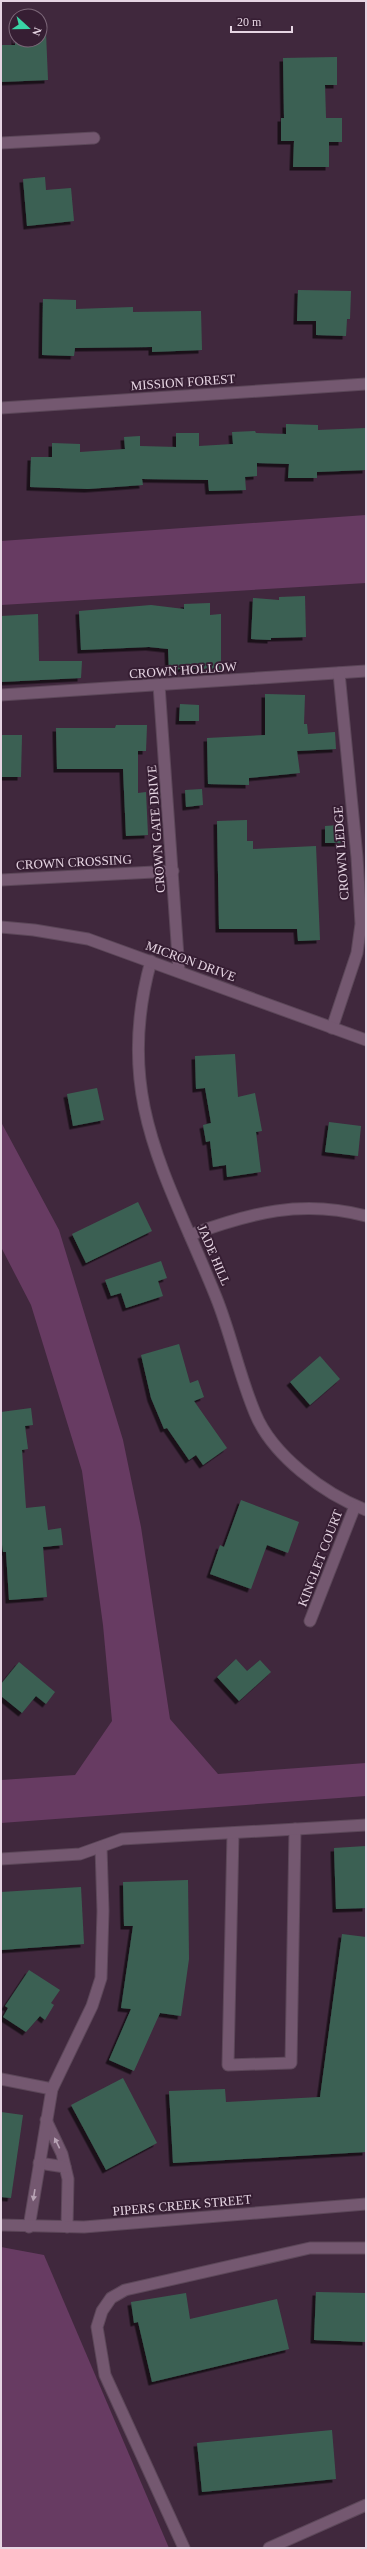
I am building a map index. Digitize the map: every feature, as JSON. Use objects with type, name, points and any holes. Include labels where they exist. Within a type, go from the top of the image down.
[{"type":"street","points":[[1,143],[94,138]]},
{"type":"street","name":"MISSION FOREST","points":[[1,408],[366,384]]},
{"type":"street","name":"CROWN HOLLOW","points":[[1,695],[366,671]]},
{"type":"street","name":"CROWN LEDGE","points":[[332,1028],[357,953],[361,924],[361,856],[339,673]]},
{"type":"street","name":"CROWN GATE DRIVE","points":[[159,685],[179,971]]},
{"type":"street","name":"CROWN CROSSING","points":[[1,880],[173,871]]},
{"type":"street","name":"MICRON DRIVE","points":[[1,927],[34,930],[88,939],[366,1040]]},
{"type":"street","name":"JADE HILL","points":[[151,961],[140,1016],[137,1048],[139,1079],[151,1141],[216,1298],[255,1414],[277,1447],[304,1474],[355,1506],[366,1510]]},
{"type":"street","points":[[190,1235],[239,1217],[289,1209],[339,1211],[366,1216]]},
{"type":"street","name":"KINGLET COURT","points":[[310,1621],[355,1506]]},
{"type":"street","points":[[1,1859],[80,1854],[122,1839],[366,1825]]},
{"type":"street","points":[[233,1833],[228,2065],[291,2063],[295,1829]]},
{"type":"street","points":[[29,2227],[52,2090],[92,2006],[101,1978],[103,1910],[101,1847]]},
{"type":"street","points":[[1,2079],[52,2090]]},
{"type":"street","points":[[46,2120],[62,2154],[68,2179],[66,2227]]},
{"type":"street","points":[[39,2163],[65,2167]]},
{"type":"street","name":"PIPERS CREEK STREET","points":[[1,2225],[66,2227],[366,2204]]},
{"type":"street","points":[[184,2548],[105,2375],[97,2327],[102,2310],[111,2298],[125,2290],[310,2248],[366,2248]]},
{"type":"street","points":[[269,2548],[366,2505]]},
{"type":"shaded area","points":[[366,515],[366,583],[1,605],[1,541]]},
{"type":"shaded area","points":[[1,1122],[59,1230],[123,1440],[141,1527],[170,1719],[218,1774],[366,1763],[366,1796],[1,1823],[1,1780],[75,1775],[112,1721],[103,1625],[82,1471],[31,1305],[1,1247]]},
{"type":"shaded area","points":[[1,2247],[44,2255],[169,2548],[1,2548]]},
{"type":"building","points":[[1,45],[8,45],[8,48],[47,48],[48,80],[1,82]]},
{"type":"building","points":[[337,57],[337,85],[325,85],[326,118],[342,118],[342,142],[329,142],[329,167],[293,167],[294,141],[281,141],[281,118],[284,118],[283,58]]},
{"type":"building","points":[[45,177],[46,190],[71,188],[74,221],[27,226],[23,179]]},
{"type":"building","points":[[298,290],[351,291],[350,319],[347,319],[346,336],[316,335],[316,321],[297,321]]},
{"type":"building","points":[[43,299],[76,300],[76,309],[133,307],[133,312],[201,311],[202,350],[152,352],[152,347],[75,348],[74,356],[42,355]]},
{"type":"building","points":[[286,424],[318,425],[318,430],[366,428],[366,470],[317,472],[317,478],[288,478],[289,464],[257,463],[257,476],[245,477],[246,490],[209,491],[208,480],[142,479],[143,485],[88,489],[30,487],[31,457],[52,457],[52,443],[80,444],[80,452],[125,449],[124,437],[140,436],[140,446],[176,447],[176,433],[199,433],[199,446],[233,444],[232,432],[255,431],[256,433],[286,434]]},
{"type":"building","points":[[305,596],[306,637],[271,638],[271,640],[251,639],[253,598],[279,600],[279,597]]},
{"type":"building","points":[[210,603],[210,615],[221,614],[221,670],[185,668],[169,671],[168,649],[149,647],[81,650],[79,611],[151,605],[184,609],[184,604]]},
{"type":"building","points":[[38,614],[39,661],[82,661],[81,678],[1,682],[1,616]]},
{"type":"building","points":[[265,694],[305,695],[304,724],[307,724],[308,734],[335,732],[336,749],[297,751],[300,773],[249,778],[249,785],[208,784],[207,738],[265,735]]},
{"type":"building","points":[[180,704],[199,705],[199,721],[179,721]]},
{"type":"building","points":[[116,725],[147,725],[146,751],[138,751],[138,793],[146,792],[148,835],[126,836],[123,769],[57,769],[56,728],[115,728]]},
{"type":"building","points":[[1,735],[22,735],[21,777],[1,777]]},
{"type":"building","points":[[202,789],[203,805],[186,807],[185,790]]},
{"type":"building","points":[[247,820],[247,841],[253,841],[253,849],[316,846],[320,940],[298,941],[297,929],[219,929],[217,821]]},
{"type":"building","points":[[340,825],[341,843],[325,843],[325,826]]},
{"type":"building","points":[[235,1054],[238,1097],[255,1093],[262,1131],[256,1132],[261,1172],[227,1177],[226,1165],[213,1167],[210,1141],[206,1142],[203,1125],[211,1123],[205,1088],[196,1089],[195,1056]]},
{"type":"building","points":[[97,1088],[104,1120],[73,1126],[67,1094]]},
{"type":"building","points":[[329,1122],[361,1126],[358,1156],[325,1152]]},
{"type":"building","points":[[138,1202],[152,1231],[86,1263],[72,1234]]},
{"type":"building","points":[[161,1261],[167,1278],[158,1281],[163,1296],[126,1308],[121,1293],[111,1296],[105,1280]]},
{"type":"building","points":[[179,1344],[190,1383],[198,1380],[204,1397],[194,1401],[227,1448],[203,1465],[196,1455],[189,1460],[167,1428],[164,1429],[151,1398],[141,1355]]},
{"type":"building","points":[[320,1356],[340,1379],[310,1405],[290,1382]]},
{"type":"building","points":[[31,1408],[33,1425],[25,1426],[28,1449],[22,1450],[26,1508],[45,1506],[48,1530],[61,1528],[63,1545],[43,1547],[47,1597],[9,1600],[6,1552],[3,1552],[1,1537],[1,1412]]},
{"type":"building","points":[[241,1500],[299,1522],[288,1553],[267,1545],[251,1589],[210,1574],[220,1545],[224,1547]]},
{"type":"building","points":[[236,1659],[247,1671],[260,1660],[271,1672],[239,1701],[217,1677]]},
{"type":"building","points":[[19,1662],[55,1692],[46,1704],[36,1696],[22,1713],[1,1696],[1,1684]]},
{"type":"building","points":[[366,1846],[366,1908],[336,1909],[334,1848]]},
{"type":"building","points":[[188,1880],[189,1959],[181,2016],[160,2013],[134,2071],[109,2060],[131,2009],[121,2008],[133,1926],[124,1926],[123,1882]]},
{"type":"building","points":[[81,1887],[84,1944],[1,1950],[1,1892]]},
{"type":"building","points":[[342,1934],[366,1937],[366,2152],[173,2163],[169,2091],[225,2089],[226,2102],[320,2097]]},
{"type":"building","points":[[29,1970],[60,1990],[51,2003],[54,2005],[45,2020],[40,2016],[26,2032],[3,2017],[8,2008],[5,2006]]},
{"type":"building","points":[[123,2078],[157,2143],[106,2170],[71,2105]]},
{"type":"building","points":[[1,2112],[23,2115],[11,2198],[1,2197]]},
{"type":"building","points":[[316,2292],[366,2293],[366,2342],[314,2340]]},
{"type":"building","points":[[186,2293],[190,2319],[277,2299],[289,2349],[152,2382],[138,2322],[134,2323],[131,2302]]},
{"type":"building","points":[[332,2430],[336,2479],[202,2492],[197,2443]]}]
